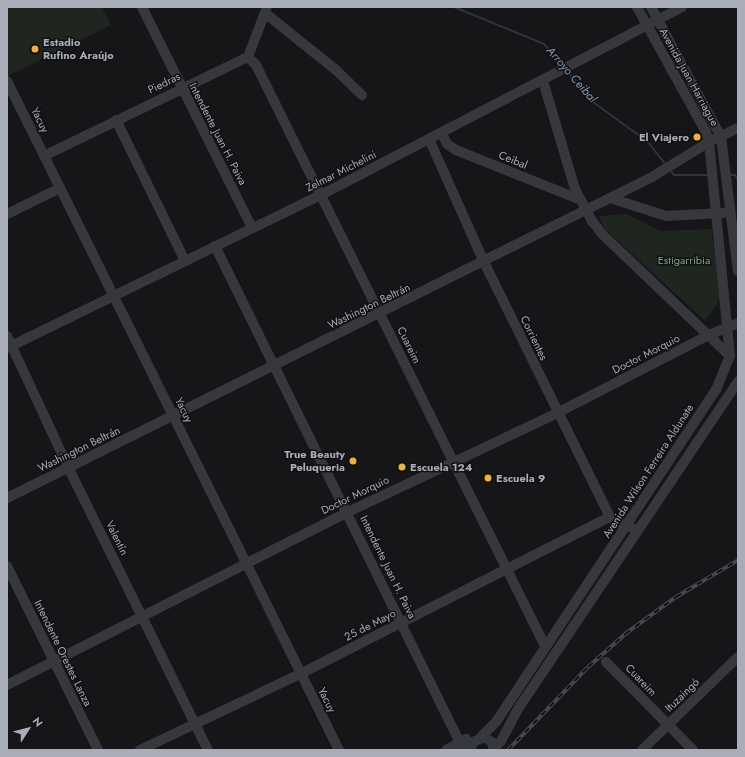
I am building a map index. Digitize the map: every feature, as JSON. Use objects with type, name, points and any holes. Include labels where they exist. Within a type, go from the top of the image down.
[{"type":"street","name":"Intendente Juan H. Paiva","points":[[142,7],[252,228]]},
{"type":"street","name":"Avenida Juan Harriague","points":[[636,7],[648,26],[709,142],[715,184]]},
{"type":"street","name":"Avenida Juan Harriague","points":[[651,7],[721,137],[731,212]]},
{"type":"street","name":"Zelmar Michelini","points":[[9,347],[321,195],[543,81],[682,7]]},
{"type":"street","points":[[248,57],[266,10],[336,70],[362,95]]},
{"type":"street","name":"Piedras","points":[[44,156],[181,88],[248,57]]},
{"type":"street","name":"Cuareim","points":[[248,57],[256,65],[545,646]]},
{"type":"street","name":"Yacuy","points":[[7,81],[115,295],[173,417],[339,750]]},
{"type":"street","points":[[543,81],[568,169],[587,210],[602,234],[730,356]]},
{"type":"street","points":[[116,120],[185,261]]},
{"type":"street","name":"Washington Beltrán","points":[[7,498],[381,314],[587,210],[652,177],[709,142],[738,128]]},
{"type":"street","name":"Ceibal","points":[[442,133],[447,144],[456,150],[582,200]]},
{"type":"street","name":"Corrientes","points":[[429,140],[484,262],[557,413],[610,517]]},
{"type":"street","name":"Avenida Wilson Ferreira Aldunate","points":[[478,738],[496,722],[716,390],[725,374],[730,356],[733,325],[717,213],[715,184]]},
{"type":"street","points":[[7,214],[60,188]]},
{"type":"street","points":[[610,198],[666,216],[731,212],[738,271]]},
{"type":"street","name":"Intendente Juan H. Paiva","points":[[216,246],[274,366],[465,747]]},
{"type":"street","name":"Doctor Morquio","points":[[7,685],[348,512],[557,413],[709,335],[733,325]]},
{"type":"street","name":"Valentín","points":[[7,336],[9,347],[208,750]]},
{"type":"street","points":[[449,749],[465,747],[478,738],[490,740],[496,748],[520,706],[738,381]]},
{"type":"street","points":[[610,517],[627,524],[638,531]]},
{"type":"street","name":"25 de Mayo","points":[[140,750],[300,674],[610,517]]},
{"type":"street","name":"Intendente Orestes Lanza","points":[[7,566],[98,750]]},
{"type":"street","name":"Ituzaingó","points":[[642,750],[738,657]]},
{"type":"street","name":"Cuareim","points":[[606,662],[693,750]]},
{"type":"green space","name":"Estadio Rufino Araújo","points":[[7,7],[102,7],[111,25],[8,76]]},
{"type":"green space","name":"Estigarribia","points":[[627,214],[661,231],[711,229],[721,298],[705,321],[605,229],[599,216]]},
{"type":"waterway","name":"Arroyo Ceibal","points":[[454,7],[544,44],[563,66]]},
{"type":"waterway","name":"Arroyo Ceibal","points":[[567,71],[593,102],[648,142],[666,165]]},
{"type":"waterway","name":"Arroyo Ceibal","points":[[670,170],[674,175],[710,175]]},
{"type":"waterway","name":"Arroyo Ceibal","points":[[730,175],[735,175],[738,180]]},
{"type":"railway","points":[[508,750],[588,667],[625,634],[676,597],[738,560]]},
{"type":"place","name":"Estadio Rufino Araújo","points":[[35,49]]},
{"type":"place","name":"El Viajero","points":[[697,137]]},
{"type":"place","name":"True Beauty Peluqueria","points":[[353,461]]},
{"type":"place","name":"Escuela 124","points":[[402,467]]},
{"type":"place","name":"Escuela 9","points":[[488,478]]}]
